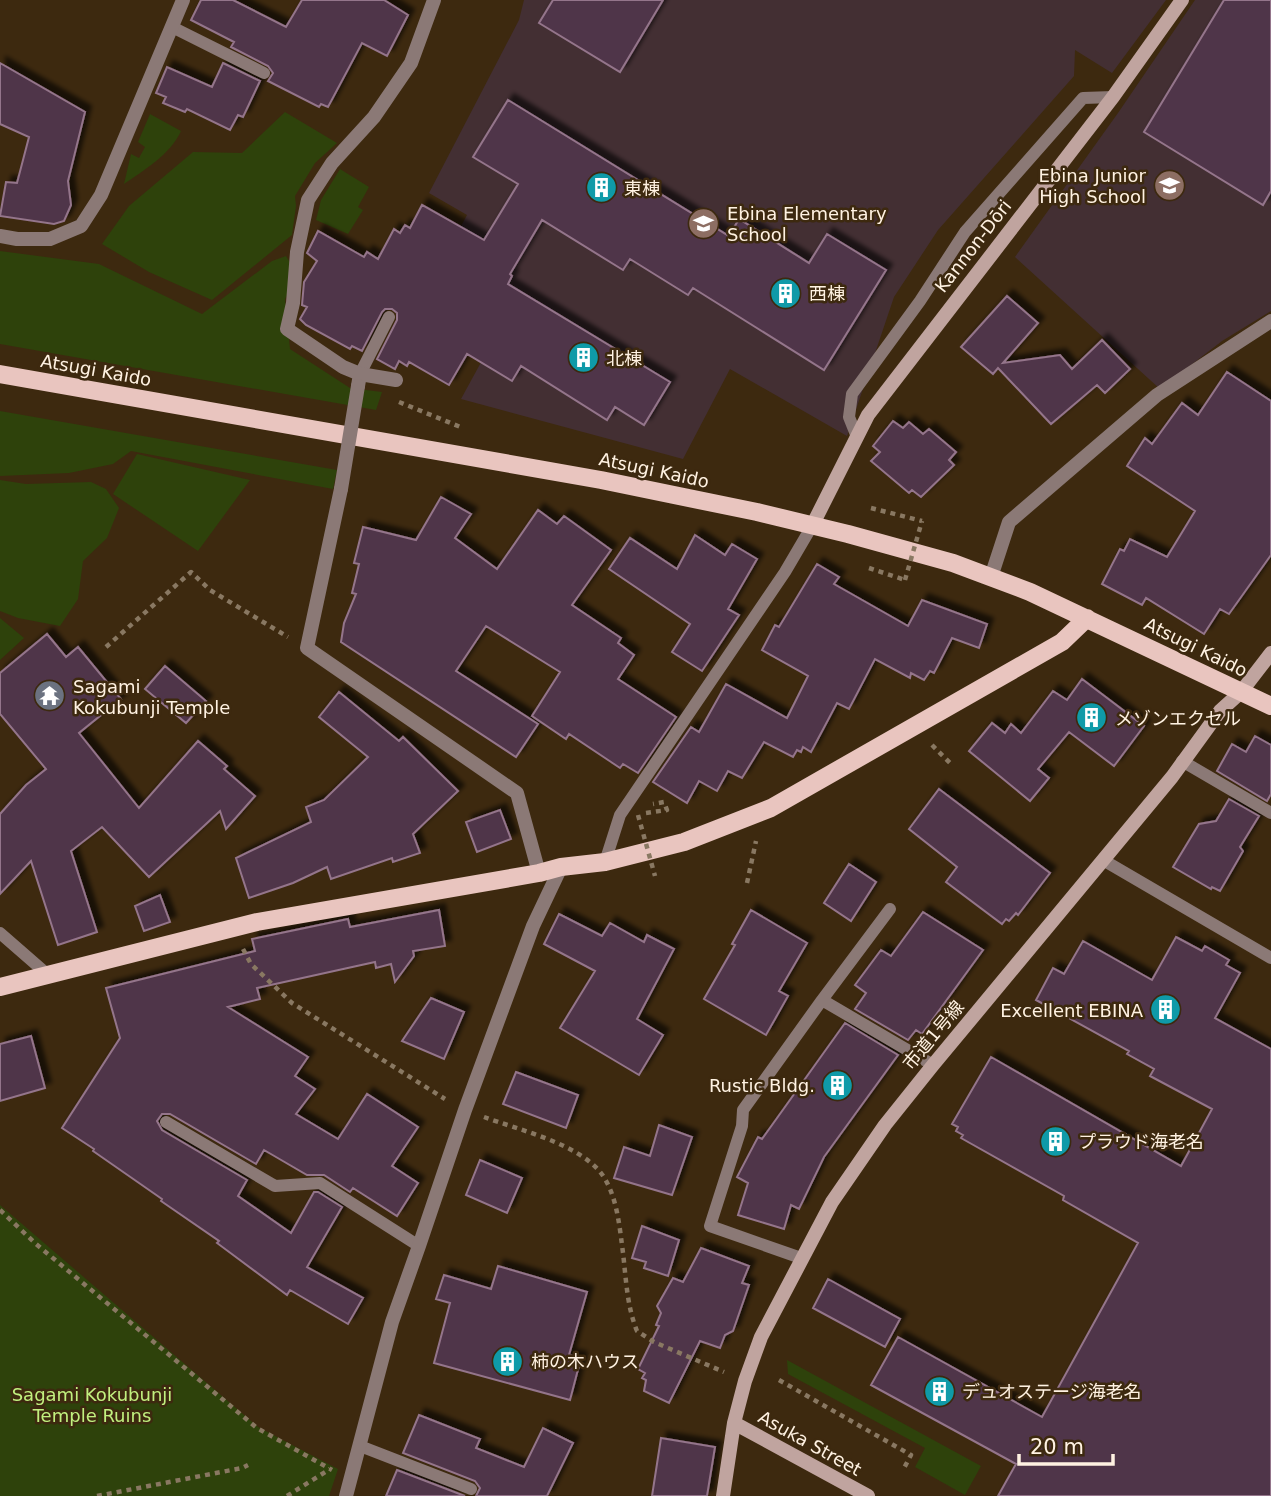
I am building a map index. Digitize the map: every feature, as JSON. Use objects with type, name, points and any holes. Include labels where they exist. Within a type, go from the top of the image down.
[{"type":"main road","name":"Atsugi Kaido","points":[[0,374],[601,480],[812,526],[953,563],[1030,592],[1271,706]]},
{"type":"main road","points":[[0,986],[237,927],[561,867],[605,862],[684,842],[771,808],[1062,642],[1087,618]]},
{"type":"street","points":[[0,236],[50,239],[81,226],[101,195],[183,0]]},
{"type":"street","name":"Kannon-Dōri","points":[[812,526],[868,415],[1113,97],[1182,0]]},
{"type":"street","points":[[396,380],[359,380],[287,329],[293,303],[297,252],[308,200],[332,163],[374,117],[411,63],[431,2]]},
{"type":"street","points":[[991,577],[1009,522],[1157,395],[1271,321]]},
{"type":"street","points":[[359,380],[341,489],[307,648],[517,793],[539,873]]},
{"type":"street","name":"市道1号線","points":[[723,1496],[734,1423],[761,1337],[832,1202],[885,1125],[1103,860],[1220,711],[1241,692],[1271,653]]},
{"type":"street","points":[[346,1496],[393,1322],[465,1110],[533,926],[561,867]]},
{"type":"street","name":"Asuka Street","points":[[734,1423],[868,1496]]},
{"type":"lane","points":[[172,26],[264,73]]},
{"type":"lane","points":[[858,437],[849,417],[852,394],[920,301],[965,232],[1083,98],[1113,97]]},
{"type":"lane","points":[[359,380],[389,317]]},
{"type":"lane","points":[[605,862],[620,815],[785,572],[812,526]]},
{"type":"lane","points":[[1182,761],[1271,813]]},
{"type":"lane","points":[[1103,860],[1270,958]]},
{"type":"lane","points":[[801,1258],[710,1226],[742,1126],[743,1110],[890,909]]},
{"type":"lane","points":[[0,933],[47,974]]},
{"type":"lane","points":[[822,1000],[933,1065]]},
{"type":"lane","points":[[166,1122],[275,1186],[320,1183],[419,1245]]},
{"type":"lane","points":[[360,1446],[471,1489]]},
{"type":"path","points":[[396,380],[391,399],[472,432]]},
{"type":"path","points":[[858,565],[905,580],[922,521],[871,508]]},
{"type":"path","points":[[106,647],[191,572],[210,590],[307,648]]},
{"type":"path","points":[[929,741],[951,764]]},
{"type":"path","points":[[638,814],[655,876]]},
{"type":"path","points":[[747,883],[757,836]]},
{"type":"path","points":[[237,927],[251,964],[292,1003],[465,1110],[559,1145],[577,1154],[601,1173],[615,1203],[627,1294],[637,1331],[654,1342],[734,1376]]},
{"type":"path","points":[[0,1210],[47,1253],[257,1428],[330,1469],[287,1496]]},
{"type":"path","points":[[779,1380],[911,1455],[903,1470]]},
{"type":"path","points":[[97,1496],[231,1471],[248,1465]]},
{"type":"shaded area","name":"Ebina Elementary School","points":[[524,0],[1166,0],[1112,73],[1075,50],[1074,76],[938,230],[894,297],[847,436],[730,369],[683,459],[461,399],[497,333],[432,280],[467,215],[429,193],[519,20]]},
{"type":"shaded area","name":"Ebina Junior High School","points":[[1195,0],[1271,0],[1271,311],[1222,341],[1160,389],[1015,257]]},
{"type":"green space","points":[[285,112],[337,143],[315,163],[295,196],[292,235],[212,300],[149,272],[102,244],[129,206],[193,152],[242,153]]},
{"type":"green space","points":[[150,114],[181,131],[164,154],[124,184],[131,154],[139,158],[145,147],[138,142]]},
{"type":"green space","points":[[340,169],[369,187],[358,207],[363,210],[348,234],[316,220],[321,200]]},
{"type":"green space","points":[[0,251],[99,264],[202,314],[272,261],[286,256],[291,264],[292,286],[285,299],[290,349],[350,388],[382,392],[376,410],[0,344]]},
{"type":"green space","points":[[0,411],[337,470],[333,489],[131,451],[113,464],[69,473],[0,476]]},
{"type":"green space","points":[[137,454],[250,480],[198,551],[113,494]]},
{"type":"green space","points":[[0,480],[26,484],[91,482],[106,489],[119,508],[107,538],[83,561],[78,599],[60,626],[18,618],[0,611]]},
{"type":"green space","points":[[0,618],[24,638],[0,660]]},
{"type":"green space","name":"Sagami Kokubunji Temple Ruins","points":[[0,1205],[258,1427],[338,1469],[329,1496],[0,1496]]},
{"type":"green space","points":[[787,1360],[981,1466],[965,1495],[915,1467],[925,1448],[788,1374]]},
{"type":"building","points":[[201,0],[233,0],[286,27],[302,0],[384,0],[408,15],[387,56],[362,43],[328,107],[321,104],[319,107],[268,81],[273,73],[268,66],[231,47],[234,42],[191,20]]},
{"type":"building","points":[[553,0],[663,0],[620,72],[539,23]]},
{"type":"building","points":[[1224,0],[1271,0],[1271,191],[1263,205],[1144,132]]},
{"type":"building","points":[[0,63],[85,112],[68,181],[71,205],[64,221],[54,224],[0,216],[6,182],[17,183],[29,137],[0,124]]},
{"type":"building","points":[[223,63],[260,81],[243,117],[238,115],[230,130],[187,109],[185,112],[163,103],[166,97],[156,93],[167,67],[212,87]]},
{"type":"building","points":[[508,100],[729,236],[739,219],[809,263],[827,234],[886,270],[824,370],[693,288],[688,295],[630,259],[623,270],[542,220],[510,274],[512,276],[508,284],[670,382],[644,425],[615,407],[607,420],[521,366],[512,381],[467,354],[449,385],[409,362],[407,366],[399,361],[395,369],[377,359],[397,320],[397,313],[392,309],[382,312],[362,351],[352,346],[350,349],[306,325],[300,319],[307,307],[302,305],[304,282],[317,261],[307,253],[318,231],[364,257],[367,252],[378,259],[394,229],[400,233],[405,225],[410,228],[422,205],[484,240],[518,184],[473,157]]},
{"type":"building","points":[[1007,296],[1038,323],[1003,363],[1060,355],[1072,369],[1102,340],[1130,369],[1105,393],[1097,385],[1051,424],[998,368],[993,374],[961,347]]},
{"type":"building","points":[[1227,372],[1271,401],[1271,555],[1229,614],[1220,609],[1204,634],[1146,598],[1142,605],[1102,584],[1120,549],[1124,551],[1130,539],[1167,557],[1195,511],[1127,466],[1145,438],[1152,444],[1182,403],[1198,415]]},
{"type":"building","points":[[893,421],[903,428],[909,422],[923,434],[929,429],[956,452],[949,460],[954,465],[921,497],[912,490],[909,493],[871,461],[880,452],[873,446]]},
{"type":"building","points":[[441,497],[471,514],[455,538],[497,569],[538,510],[557,524],[564,516],[611,550],[572,605],[621,638],[618,643],[634,655],[618,679],[676,717],[638,773],[623,764],[620,768],[569,734],[566,739],[532,716],[560,672],[486,626],[456,671],[538,724],[516,757],[341,642],[344,623],[356,594],[352,593],[359,564],[354,563],[363,527],[416,540]]},
{"type":"building","points":[[695,535],[725,555],[732,544],[757,559],[728,609],[739,615],[702,671],[672,652],[690,624],[609,569],[630,538],[677,569]]},
{"type":"building","points":[[817,564],[839,577],[834,584],[908,626],[922,600],[987,624],[979,648],[952,638],[934,673],[930,671],[924,680],[911,673],[910,678],[875,659],[849,709],[837,703],[811,752],[803,747],[801,752],[797,750],[793,757],[764,742],[742,778],[728,771],[717,791],[699,781],[687,803],[653,782],[691,727],[699,732],[726,684],[787,718],[808,676],[762,650],[775,625],[779,627]]},
{"type":"building","points":[[47,634],[66,657],[78,647],[121,699],[79,733],[139,808],[198,741],[227,766],[224,769],[255,796],[226,829],[220,811],[149,877],[102,827],[71,851],[97,932],[58,945],[31,861],[0,894],[0,814],[26,785],[46,769],[0,714],[0,673]]},
{"type":"building","points":[[165,666],[206,701],[186,723],[145,689]]},
{"type":"building","points":[[1082,679],[1144,726],[1114,766],[1069,732],[1038,769],[1049,778],[1030,801],[969,751],[992,723],[1005,733],[1011,724],[1021,733],[1053,691],[1067,700]]},
{"type":"building","points":[[339,692],[399,741],[403,737],[458,791],[413,834],[420,853],[393,862],[392,858],[331,879],[327,867],[293,883],[249,898],[236,858],[311,822],[306,807],[324,800],[368,757],[319,717]]},
{"type":"building","points":[[1255,736],[1271,745],[1271,794],[1267,801],[1217,771],[1232,744],[1246,752]]},
{"type":"building","points":[[939,789],[1050,873],[1018,915],[1016,913],[1009,921],[1006,919],[1002,924],[946,882],[957,867],[909,829]]},
{"type":"building","points":[[1229,799],[1259,816],[1240,847],[1243,851],[1220,891],[1212,887],[1211,889],[1173,867],[1199,824],[1216,821]]},
{"type":"building","points":[[500,810],[511,839],[477,852],[466,822]]},
{"type":"building","points":[[849,864],[876,882],[851,921],[824,903]]},
{"type":"building","points":[[160,895],[170,922],[144,931],[135,906]]},
{"type":"building","points":[[439,910],[445,946],[413,951],[414,956],[395,982],[391,964],[376,968],[375,962],[257,988],[260,999],[228,1007],[308,1057],[295,1076],[315,1089],[296,1114],[338,1139],[367,1094],[418,1127],[392,1166],[418,1183],[397,1216],[353,1188],[350,1192],[324,1175],[307,1175],[264,1150],[256,1164],[170,1114],[162,1114],[157,1121],[162,1130],[247,1180],[238,1196],[291,1233],[314,1192],[342,1207],[307,1267],[363,1298],[348,1324],[290,1290],[287,1295],[217,1243],[219,1241],[62,1128],[120,1038],[106,988],[255,951],[252,939],[348,919],[350,927]]},
{"type":"building","points":[[751,910],[807,943],[779,991],[788,996],[766,1035],[704,999],[735,945],[732,944]]},
{"type":"building","points":[[923,912],[983,950],[922,1034],[916,1030],[908,1040],[855,1009],[866,993],[855,985],[881,950],[891,956]]},
{"type":"building","points":[[559,914],[602,936],[610,923],[644,942],[647,935],[674,949],[637,1019],[663,1035],[639,1075],[560,1028],[595,971],[544,944]]},
{"type":"building","points":[[1176,937],[1202,951],[1205,946],[1229,960],[1226,965],[1240,973],[1215,1018],[1271,1049],[1271,1496],[998,1496],[1016,1464],[871,1385],[898,1337],[1042,1417],[1138,1243],[1063,1200],[1064,1196],[961,1138],[963,1135],[956,1131],[958,1127],[952,1124],[991,1057],[1181,1166],[1212,1109],[1150,1076],[1154,1069],[1127,1054],[1129,1051],[1036,1000],[1053,968],[1064,974],[1083,941],[1152,980]]},
{"type":"building","points":[[431,998],[464,1012],[444,1059],[402,1041]]},
{"type":"building","points":[[845,1023],[898,1055],[824,1157],[799,1209],[791,1205],[784,1229],[738,1215],[748,1183],[737,1177],[758,1137],[762,1139]]},
{"type":"building","points":[[31,1036],[45,1088],[0,1101],[0,1044]]},
{"type":"building","points":[[516,1072],[578,1095],[566,1128],[503,1104]]},
{"type":"building","points":[[659,1125],[692,1137],[672,1195],[614,1178],[624,1147],[650,1156]]},
{"type":"building","points":[[480,1160],[522,1178],[507,1213],[466,1195]]},
{"type":"building","points":[[642,1226],[679,1240],[668,1276],[644,1268],[646,1262],[632,1258]]},
{"type":"building","points":[[701,1248],[749,1266],[742,1283],[749,1285],[733,1331],[725,1335],[720,1348],[700,1341],[669,1403],[644,1391],[646,1380],[642,1378],[645,1373],[638,1369],[659,1326],[656,1325],[661,1313],[657,1306],[673,1278],[683,1282]]},
{"type":"building","points":[[498,1266],[587,1292],[569,1355],[581,1358],[570,1400],[434,1363],[450,1303],[436,1299],[444,1275],[491,1289]]},
{"type":"building","points":[[828,1279],[900,1319],[885,1347],[813,1308]]},
{"type":"building","points":[[419,1415],[480,1439],[476,1448],[524,1467],[543,1428],[573,1443],[547,1496],[476,1496],[480,1488],[475,1481],[403,1453]]},
{"type":"building","points":[[661,1438],[715,1447],[707,1496],[652,1496]]},
{"type":"building","points":[[397,1470],[465,1496],[386,1496]]},
{"type":"place","name":"Ebina Junior High School","points":[[1169,185]]},
{"type":"place","name":"東棟","points":[[601,188]]},
{"type":"place","name":"Ebina Elementary School","points":[[704,223]]},
{"type":"place","name":"西棟","points":[[786,293]]},
{"type":"place","name":"北棟","points":[[583,358]]},
{"type":"place","name":"Sagami Kokubunji Temple","points":[[50,696]]},
{"type":"place","name":"メゾンエクセル","points":[[1092,718]]},
{"type":"place","name":"Excellent EBINA","points":[[1166,1010]]},
{"type":"place","name":"Rustic Bldg.","points":[[838,1085]]},
{"type":"place","name":"プラウド海老名","points":[[1055,1141]]},
{"type":"place","name":"柿の木ハウス","points":[[508,1361]]},
{"type":"place","name":"デュオステージ海老名","points":[[939,1391]]}]
